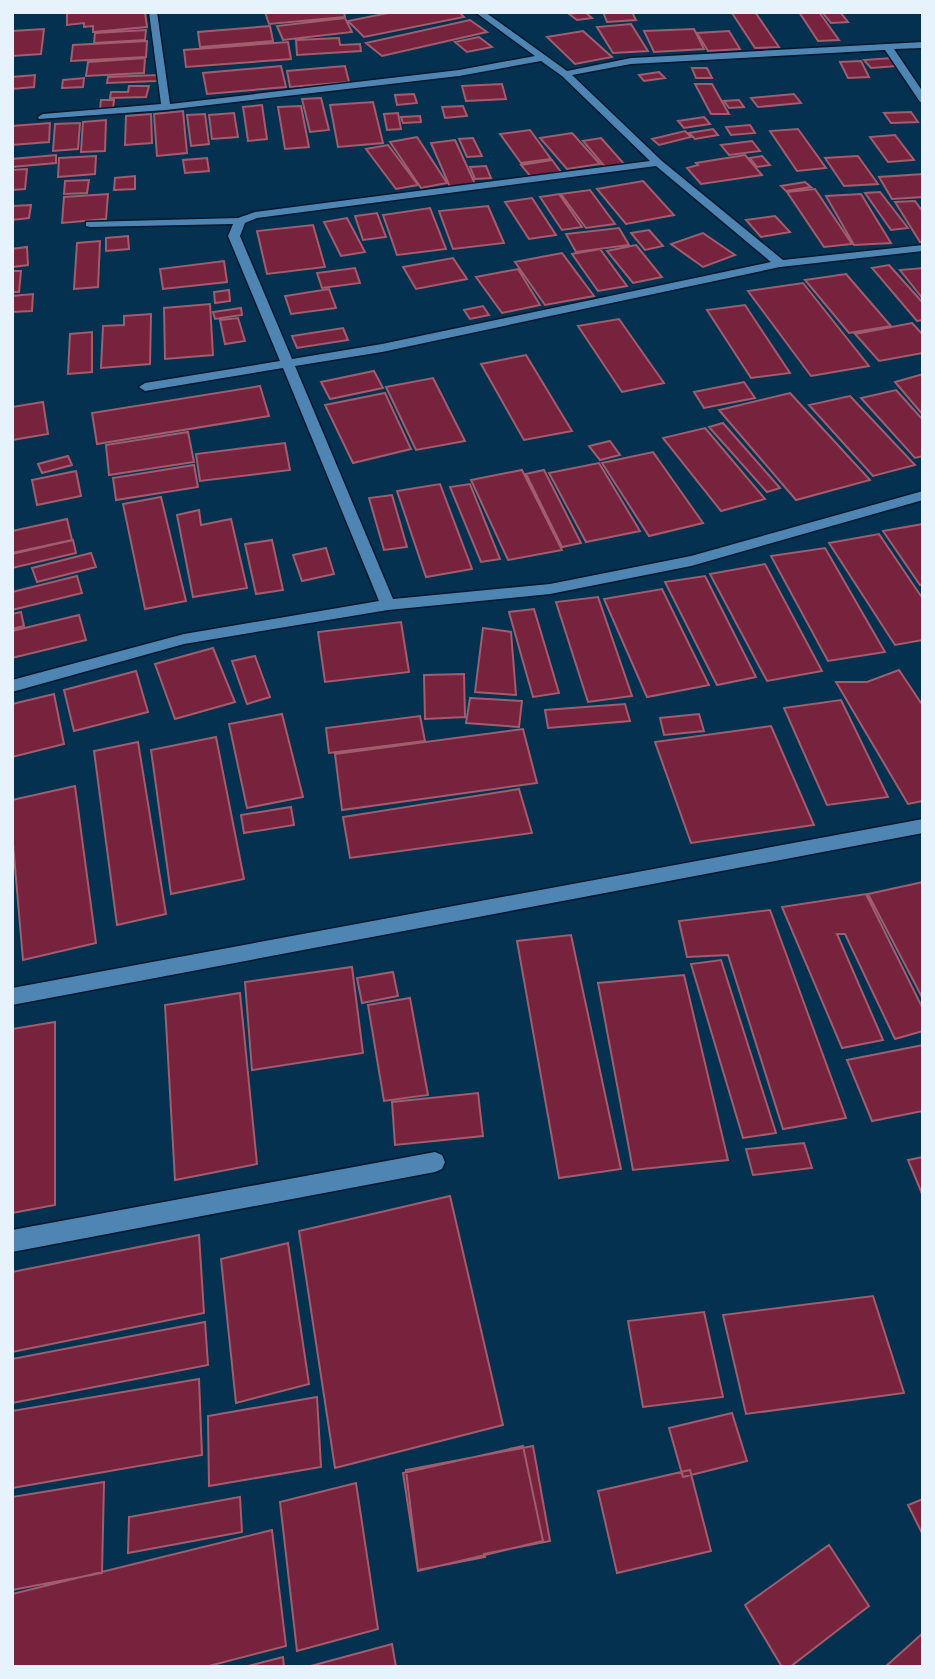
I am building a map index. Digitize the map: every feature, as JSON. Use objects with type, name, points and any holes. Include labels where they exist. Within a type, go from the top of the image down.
[{"type":"street","points":[[153,12],[166,107]]},
{"type":"street","points":[[479,12],[565,74],[658,163],[780,264]]},
{"type":"street","points":[[565,74],[631,61],[923,46]]},
{"type":"street","points":[[888,47],[923,100]]},
{"type":"street","points":[[43,117],[166,107],[459,73],[541,58]]},
{"type":"street","points":[[90,224],[240,221],[255,215],[658,163]]},
{"type":"street","points":[[240,221],[234,236],[388,606]]},
{"type":"street","points":[[145,387],[382,348],[780,264],[923,248]]},
{"type":"street","points":[[12,686],[184,639],[388,606],[550,589],[691,561],[923,495]]},
{"type":"street","points":[[12,997],[923,827]]},
{"type":"street","points":[[12,1241],[435,1163]]},
{"type":"building","points":[[67,12],[145,12],[147,27],[93,32],[93,26],[84,27],[84,23],[67,25]]},
{"type":"building","points":[[265,12],[344,12],[345,17],[269,24]]},
{"type":"building","points":[[393,12],[459,12],[464,17],[364,37],[348,21]]},
{"type":"building","points":[[585,12],[592,18],[577,20],[569,14]]},
{"type":"building","points":[[603,12],[632,12],[636,20],[607,22]]},
{"type":"building","points":[[755,12],[779,47],[755,48],[732,13]]},
{"type":"building","points":[[799,12],[819,12],[839,40],[818,41]]},
{"type":"building","points":[[822,12],[840,12],[848,22],[831,23]]},
{"type":"building","points":[[345,18],[352,32],[283,40],[277,26]]},
{"type":"building","points":[[470,20],[487,32],[382,56],[366,43]]},
{"type":"building","points":[[631,24],[648,51],[613,53],[597,27]]},
{"type":"building","points":[[270,26],[273,41],[200,47],[198,32]]},
{"type":"building","points":[[44,29],[41,54],[12,56],[12,31]]},
{"type":"building","points":[[694,29],[704,49],[654,52],[644,31]]},
{"type":"building","points":[[146,30],[145,40],[94,43],[95,33]]},
{"type":"building","points":[[583,31],[612,57],[575,64],[547,37]]},
{"type":"building","points":[[729,31],[740,49],[708,51],[697,33]]},
{"type":"building","points":[[479,37],[492,47],[467,52],[455,42]]},
{"type":"building","points":[[339,38],[340,45],[360,44],[361,51],[297,55],[296,40]]},
{"type":"building","points":[[147,41],[146,57],[71,61],[73,45]]},
{"type":"building","points":[[288,42],[291,59],[186,67],[184,50]]},
{"type":"building","points":[[145,58],[144,73],[86,76],[88,62]]},
{"type":"building","points":[[891,58],[898,66],[871,68],[864,60]]},
{"type":"building","points":[[861,61],[869,77],[848,78],[840,62]]},
{"type":"building","points":[[281,66],[286,87],[207,94],[203,73]]},
{"type":"building","points":[[345,66],[349,82],[290,87],[287,71]]},
{"type":"building","points":[[692,68],[707,68],[712,78],[696,78]]},
{"type":"building","points":[[659,72],[665,78],[644,81],[639,75]]},
{"type":"building","points":[[35,75],[34,87],[12,89],[12,77]]},
{"type":"building","points":[[158,75],[157,81],[107,83],[108,77]]},
{"type":"building","points":[[84,78],[83,87],[62,88],[63,80]]},
{"type":"building","points":[[502,84],[506,99],[466,101],[462,86]]},
{"type":"building","points":[[695,84],[712,84],[729,114],[711,114]]},
{"type":"building","points":[[129,86],[149,86],[146,97],[110,98],[111,92],[128,92]]},
{"type":"building","points":[[414,94],[417,103],[397,105],[395,95]]},
{"type":"building","points":[[794,94],[801,103],[758,107],[751,98]]},
{"type":"building","points":[[321,98],[329,130],[310,132],[302,99]]},
{"type":"building","points":[[101,100],[114,100],[113,108],[100,109]]},
{"type":"building","points":[[739,100],[744,107],[729,108],[724,101]]},
{"type":"building","points":[[373,102],[383,143],[338,147],[330,105]]},
{"type":"building","points":[[262,105],[267,139],[248,141],[243,107]]},
{"type":"building","points":[[301,106],[309,147],[285,149],[278,107]]},
{"type":"building","points":[[463,106],[467,116],[445,118],[442,107]]},
{"type":"building","points":[[183,111],[187,153],[157,156],[154,114]]},
{"type":"building","points":[[911,112],[918,122],[891,123],[884,113]]},
{"type":"building","points":[[234,113],[238,137],[212,139],[209,115]]},
{"type":"building","points":[[398,113],[401,129],[387,130],[384,114]]},
{"type":"building","points":[[151,114],[152,143],[125,145],[126,116]]},
{"type":"building","points":[[205,114],[209,144],[191,146],[187,115]]},
{"type":"building","points":[[420,116],[421,122],[403,123],[401,117]]},
{"type":"building","points":[[704,117],[710,124],[684,128],[678,121]]},
{"type":"building","points":[[106,120],[105,151],[81,152],[83,122]]},
{"type":"building","points":[[50,123],[49,142],[12,145],[12,126]]},
{"type":"building","points":[[80,123],[78,149],[53,151],[55,124]]},
{"type":"building","points":[[750,125],[755,133],[731,135],[726,127]]},
{"type":"building","points":[[713,129],[718,135],[695,139],[689,133]]},
{"type":"building","points":[[798,129],[826,168],[797,171],[770,131]]},
{"type":"building","points":[[530,130],[551,159],[521,163],[500,134]]},
{"type":"building","points":[[685,131],[691,137],[659,145],[652,139]]},
{"type":"building","points":[[572,133],[600,164],[567,169],[540,138]]},
{"type":"building","points":[[895,135],[914,160],[888,162],[870,137]]},
{"type":"building","points":[[417,137],[447,183],[421,188],[390,142]]},
{"type":"building","points":[[473,138],[482,156],[467,157],[459,139]]},
{"type":"building","points":[[601,138],[625,165],[606,168],[583,141]]},
{"type":"building","points":[[455,140],[475,184],[450,187],[431,143]]},
{"type":"building","points":[[752,141],[760,151],[729,155],[721,145]]},
{"type":"building","points":[[388,145],[418,185],[396,189],[366,149]]},
{"type":"building","points":[[56,155],[56,163],[12,167],[12,159]]},
{"type":"building","points":[[745,155],[762,175],[701,184],[687,168],[698,165],[696,163]]},
{"type":"building","points":[[96,156],[95,174],[58,177],[59,158]]},
{"type":"building","points":[[762,156],[770,165],[757,167],[750,158]]},
{"type":"building","points":[[858,156],[878,184],[844,186],[825,158]]},
{"type":"building","points":[[207,158],[209,171],[185,173],[183,160]]},
{"type":"building","points":[[552,160],[561,172],[531,177],[521,165]]},
{"type":"building","points":[[486,166],[491,178],[475,179],[470,167]]},
{"type":"building","points":[[27,169],[25,189],[12,190],[12,170]]},
{"type":"building","points":[[923,174],[923,197],[892,199],[879,177]]},
{"type":"building","points":[[135,176],[135,189],[114,190],[115,178]]},
{"type":"building","points":[[89,180],[87,193],[64,194],[65,181]]},
{"type":"building","points":[[643,181],[674,215],[626,224],[597,189]]},
{"type":"building","points":[[805,182],[811,187],[786,191],[781,186]]},
{"type":"building","points":[[815,189],[852,244],[824,247],[787,192]]},
{"type":"building","points":[[590,190],[615,224],[586,228],[561,194]]},
{"type":"building","points":[[880,192],[908,228],[891,230],[865,193]]},
{"type":"building","points":[[108,194],[106,219],[62,223],[64,197]]},
{"type":"building","points":[[559,194],[582,227],[562,230],[540,197]]},
{"type":"building","points":[[861,194],[891,243],[854,245],[826,196]]},
{"type":"building","points":[[532,198],[556,235],[529,239],[505,202]]},
{"type":"building","points":[[915,201],[923,212],[923,242],[920,242],[895,202]]},
{"type":"building","points":[[31,205],[29,218],[12,220],[12,206]]},
{"type":"building","points":[[488,206],[504,243],[453,249],[439,211]]},
{"type":"building","points":[[430,208],[446,249],[397,255],[383,215]]},
{"type":"building","points":[[377,213],[386,237],[363,240],[355,216]]},
{"type":"building","points":[[775,216],[790,232],[761,237],[746,220]]},
{"type":"building","points":[[347,218],[365,252],[341,256],[324,222]]},
{"type":"building","points":[[313,225],[325,267],[267,274],[257,231]]},
{"type":"building","points":[[619,228],[629,245],[576,252],[566,234]]},
{"type":"building","points":[[649,230],[663,246],[645,250],[631,233]]},
{"type":"building","points":[[703,233],[735,255],[703,267],[671,244]]},
{"type":"building","points":[[128,236],[129,249],[106,251],[106,238]]},
{"type":"building","points":[[100,241],[98,287],[74,289],[77,243]]},
{"type":"building","points":[[636,245],[662,277],[633,283],[607,251]]},
{"type":"building","points":[[27,247],[28,265],[12,267],[12,249]]},
{"type":"building","points":[[600,249],[627,286],[598,291],[572,254]]},
{"type":"building","points":[[562,253],[594,296],[545,305],[515,262]]},
{"type":"building","points":[[453,258],[467,279],[416,289],[403,267]]},
{"type":"building","points":[[224,261],[227,282],[163,289],[160,269]]},
{"type":"building","points":[[889,265],[923,303],[923,320],[917,321],[872,268]]},
{"type":"building","points":[[355,268],[360,283],[322,288],[317,273]]},
{"type":"building","points":[[923,268],[923,299],[900,270]]},
{"type":"building","points":[[518,269],[540,305],[502,313],[476,277]]},
{"type":"building","points":[[12,271],[21,271],[19,292],[12,292]]},
{"type":"building","points":[[846,274],[891,326],[849,333],[805,280]]},
{"type":"building","points":[[803,283],[869,366],[811,376],[748,291]]},
{"type":"building","points":[[329,289],[336,308],[291,314],[285,296]]},
{"type":"building","points":[[229,290],[230,301],[215,303],[214,292]]},
{"type":"building","points":[[33,294],[32,311],[12,312],[12,296]]},
{"type":"building","points":[[210,304],[213,355],[165,359],[164,308]]},
{"type":"building","points":[[745,305],[790,373],[751,378],[707,310]]},
{"type":"building","points":[[483,306],[489,315],[470,319],[464,310]]},
{"type":"building","points":[[241,308],[242,315],[215,319],[213,312]]},
{"type":"building","points":[[151,314],[150,364],[101,368],[103,326],[124,325],[124,316]]},
{"type":"building","points":[[238,318],[245,341],[225,344],[220,320]]},
{"type":"building","points":[[619,319],[664,383],[622,392],[578,326]]},
{"type":"building","points":[[912,323],[923,335],[923,353],[879,361],[855,334]]},
{"type":"building","points":[[343,328],[348,340],[297,348],[292,336]]},
{"type":"building","points":[[92,332],[92,372],[68,374],[70,334]]},
{"type":"building","points":[[526,355],[572,431],[524,440],[481,364]]},
{"type":"building","points":[[374,371],[383,388],[330,399],[321,382]]},
{"type":"building","points":[[923,374],[923,415],[895,382]]},
{"type":"building","points":[[433,378],[465,441],[416,450],[386,387]]},
{"type":"building","points":[[744,382],[755,398],[704,408],[694,392]]},
{"type":"building","points":[[260,386],[269,416],[97,444],[92,413]]},
{"type":"building","points":[[896,390],[923,420],[923,456],[915,458],[861,398]]},
{"type":"building","points":[[385,393],[411,449],[353,463],[325,405]]},
{"type":"building","points":[[790,393],[870,480],[796,500],[719,410]]},
{"type":"building","points":[[850,396],[915,465],[873,476],[809,405]]},
{"type":"building","points":[[43,402],[48,434],[12,440],[12,407]]},
{"type":"building","points":[[723,423],[780,488],[767,492],[709,427]]},
{"type":"building","points":[[705,428],[765,499],[721,511],[663,438]]},
{"type":"building","points":[[188,432],[194,462],[109,475],[106,445]]},
{"type":"building","points":[[610,441],[620,455],[600,460],[589,446]]},
{"type":"building","points":[[285,443],[290,470],[200,481],[196,454]]},
{"type":"building","points":[[653,452],[703,523],[649,536],[602,463]]},
{"type":"building","points":[[68,456],[72,465],[42,473],[38,464]]},
{"type":"building","points":[[599,463],[640,531],[586,542],[549,473]]},
{"type":"building","points":[[194,465],[198,487],[116,500],[113,478]]},
{"type":"building","points":[[522,470],[562,550],[508,560],[471,480]]},
{"type":"building","points":[[544,470],[581,543],[562,547],[526,474]]},
{"type":"building","points":[[76,471],[81,496],[37,505],[32,480]]},
{"type":"building","points":[[440,484],[472,569],[426,577],[397,491]]},
{"type":"building","points":[[470,484],[500,559],[481,562],[450,487]]},
{"type":"building","points":[[392,495],[407,547],[384,550],[369,498]]},
{"type":"building","points":[[161,497],[186,601],[145,609],[123,504]]},
{"type":"building","points":[[199,510],[201,525],[231,519],[247,588],[193,597],[177,515]]},
{"type":"building","points":[[67,519],[72,540],[12,553],[12,531]]},
{"type":"building","points":[[923,524],[923,584],[920,585],[883,531]]},
{"type":"building","points":[[879,534],[923,599],[923,640],[895,645],[829,543]]},
{"type":"building","points":[[73,540],[76,553],[12,568],[12,554]]},
{"type":"building","points":[[272,540],[283,590],[256,594],[245,544]]},
{"type":"building","points":[[326,548],[334,574],[302,581],[293,555]]},
{"type":"building","points":[[825,548],[885,652],[828,661],[771,556]]},
{"type":"building","points":[[91,553],[96,567],[37,582],[32,568]]},
{"type":"building","points":[[765,564],[822,671],[767,681],[710,574]]},
{"type":"building","points":[[77,576],[82,593],[12,610],[12,592]]},
{"type":"building","points":[[705,576],[756,677],[717,685],[665,582]]},
{"type":"building","points":[[662,589],[709,685],[647,697],[604,599]]},
{"type":"building","points":[[598,597],[632,696],[588,702],[556,602]]},
{"type":"building","points":[[534,609],[559,693],[533,697],[509,612]]},
{"type":"building","points":[[21,612],[24,626],[12,629],[12,614]]},
{"type":"building","points":[[79,615],[86,640],[12,658],[12,631]]},
{"type":"building","points":[[401,622],[409,672],[325,682],[318,632]]},
{"type":"building","points":[[483,628],[511,632],[516,695],[475,692]]},
{"type":"building","points":[[213,648],[235,702],[175,719],[155,664]]},
{"type":"building","points":[[255,656],[270,697],[247,704],[232,661]]},
{"type":"building","points":[[899,670],[923,706],[923,801],[908,804],[836,682],[867,682]]},
{"type":"building","points":[[136,671],[148,712],[74,731],[64,690]]},
{"type":"building","points":[[464,674],[465,717],[425,719],[424,675]]},
{"type":"building","points":[[54,694],[64,744],[12,757],[12,704]]},
{"type":"building","points":[[470,698],[522,701],[519,727],[466,723]]},
{"type":"building","points":[[841,700],[888,797],[827,805],[784,708]]},
{"type":"building","points":[[625,704],[630,721],[548,728],[545,710]]},
{"type":"building","points":[[282,714],[303,797],[247,808],[229,724]]},
{"type":"building","points":[[699,714],[704,731],[664,735],[660,718]]},
{"type":"building","points":[[420,716],[425,741],[329,753],[326,728]]},
{"type":"building","points":[[771,726],[814,825],[691,843],[655,742]]},
{"type":"building","points":[[523,729],[537,783],[342,810],[335,754]]},
{"type":"building","points":[[216,737],[244,879],[171,894],[151,750]]},
{"type":"building","points":[[138,742],[166,914],[117,925],[94,751]]},
{"type":"building","points":[[75,786],[96,943],[23,960],[12,832],[12,800]]},
{"type":"building","points":[[519,789],[532,833],[350,858],[343,817]]},
{"type":"building","points":[[291,807],[294,825],[244,833],[241,815]]},
{"type":"building","points":[[923,882],[923,999],[868,894]]},
{"type":"building","points":[[866,894],[923,1009],[923,1031],[895,1039],[845,934],[837,934],[883,1040],[842,1048],[782,907]]},
{"type":"building","points":[[770,910],[846,1118],[783,1129],[728,955],[687,957],[679,921]]},
{"type":"building","points":[[571,935],[621,1169],[559,1178],[517,941]]},
{"type":"building","points":[[721,960],[776,1133],[743,1138],[691,964]]},
{"type":"building","points":[[352,967],[363,1053],[252,1070],[245,982]]},
{"type":"building","points":[[393,972],[398,996],[362,1003],[357,978]]},
{"type":"building","points":[[684,975],[728,1160],[633,1170],[598,983]]},
{"type":"building","points":[[240,993],[257,1164],[175,1180],[165,1005]]},
{"type":"building","points":[[410,998],[428,1095],[384,1101],[368,1005]]},
{"type":"building","points":[[55,1022],[55,1205],[12,1213],[12,1029]]},
{"type":"building","points":[[923,1045],[923,1111],[872,1121],[847,1060]]},
{"type":"building","points":[[478,1093],[483,1136],[395,1145],[392,1102]]},
{"type":"building","points":[[804,1143],[812,1168],[753,1175],[746,1149]]},
{"type":"building","points":[[923,1157],[923,1196],[908,1160]]},
{"type":"building","points":[[450,1196],[503,1425],[335,1468],[299,1231]]},
{"type":"building","points":[[199,1235],[204,1313],[12,1352],[12,1272]]},
{"type":"building","points":[[288,1243],[309,1384],[236,1403],[221,1259]]},
{"type":"building","points":[[873,1296],[904,1393],[746,1414],[723,1315]]},
{"type":"building","points":[[704,1312],[723,1397],[643,1407],[628,1321]]},
{"type":"building","points":[[205,1322],[208,1365],[12,1403],[12,1359]]},
{"type":"building","points":[[199,1379],[202,1455],[12,1488],[12,1411]]},
{"type":"building","points":[[317,1397],[321,1467],[209,1486],[208,1416]]},
{"type":"building","points":[[732,1413],[747,1461],[683,1477],[669,1428]]},
{"type":"building","points":[[523,1446],[543,1541],[418,1571],[403,1473]]},
{"type":"building","points":[[533,1446],[550,1541],[418,1570],[406,1470]]},
{"type":"building","points":[[690,1470],[711,1551],[617,1573],[598,1491]]},
{"type":"building","points":[[104,1482],[102,1573],[12,1590],[12,1497]]},
{"type":"building","points":[[356,1483],[378,1629],[297,1651],[280,1502]]},
{"type":"building","points":[[240,1497],[242,1532],[128,1553],[129,1517]]},
{"type":"building","points":[[923,1499],[923,1535],[908,1505]]},
{"type":"building","points":[[272,1530],[286,1646],[205,1667],[12,1667],[12,1594]]},
{"type":"building","points":[[829,1545],[869,1606],[790,1667],[782,1667],[745,1605]]},
{"type":"building","points":[[923,1633],[923,1667],[885,1667]]},
{"type":"building","points":[[392,1644],[396,1667],[307,1667]]},
{"type":"building","points":[[283,1657],[284,1667],[244,1667]]}]
